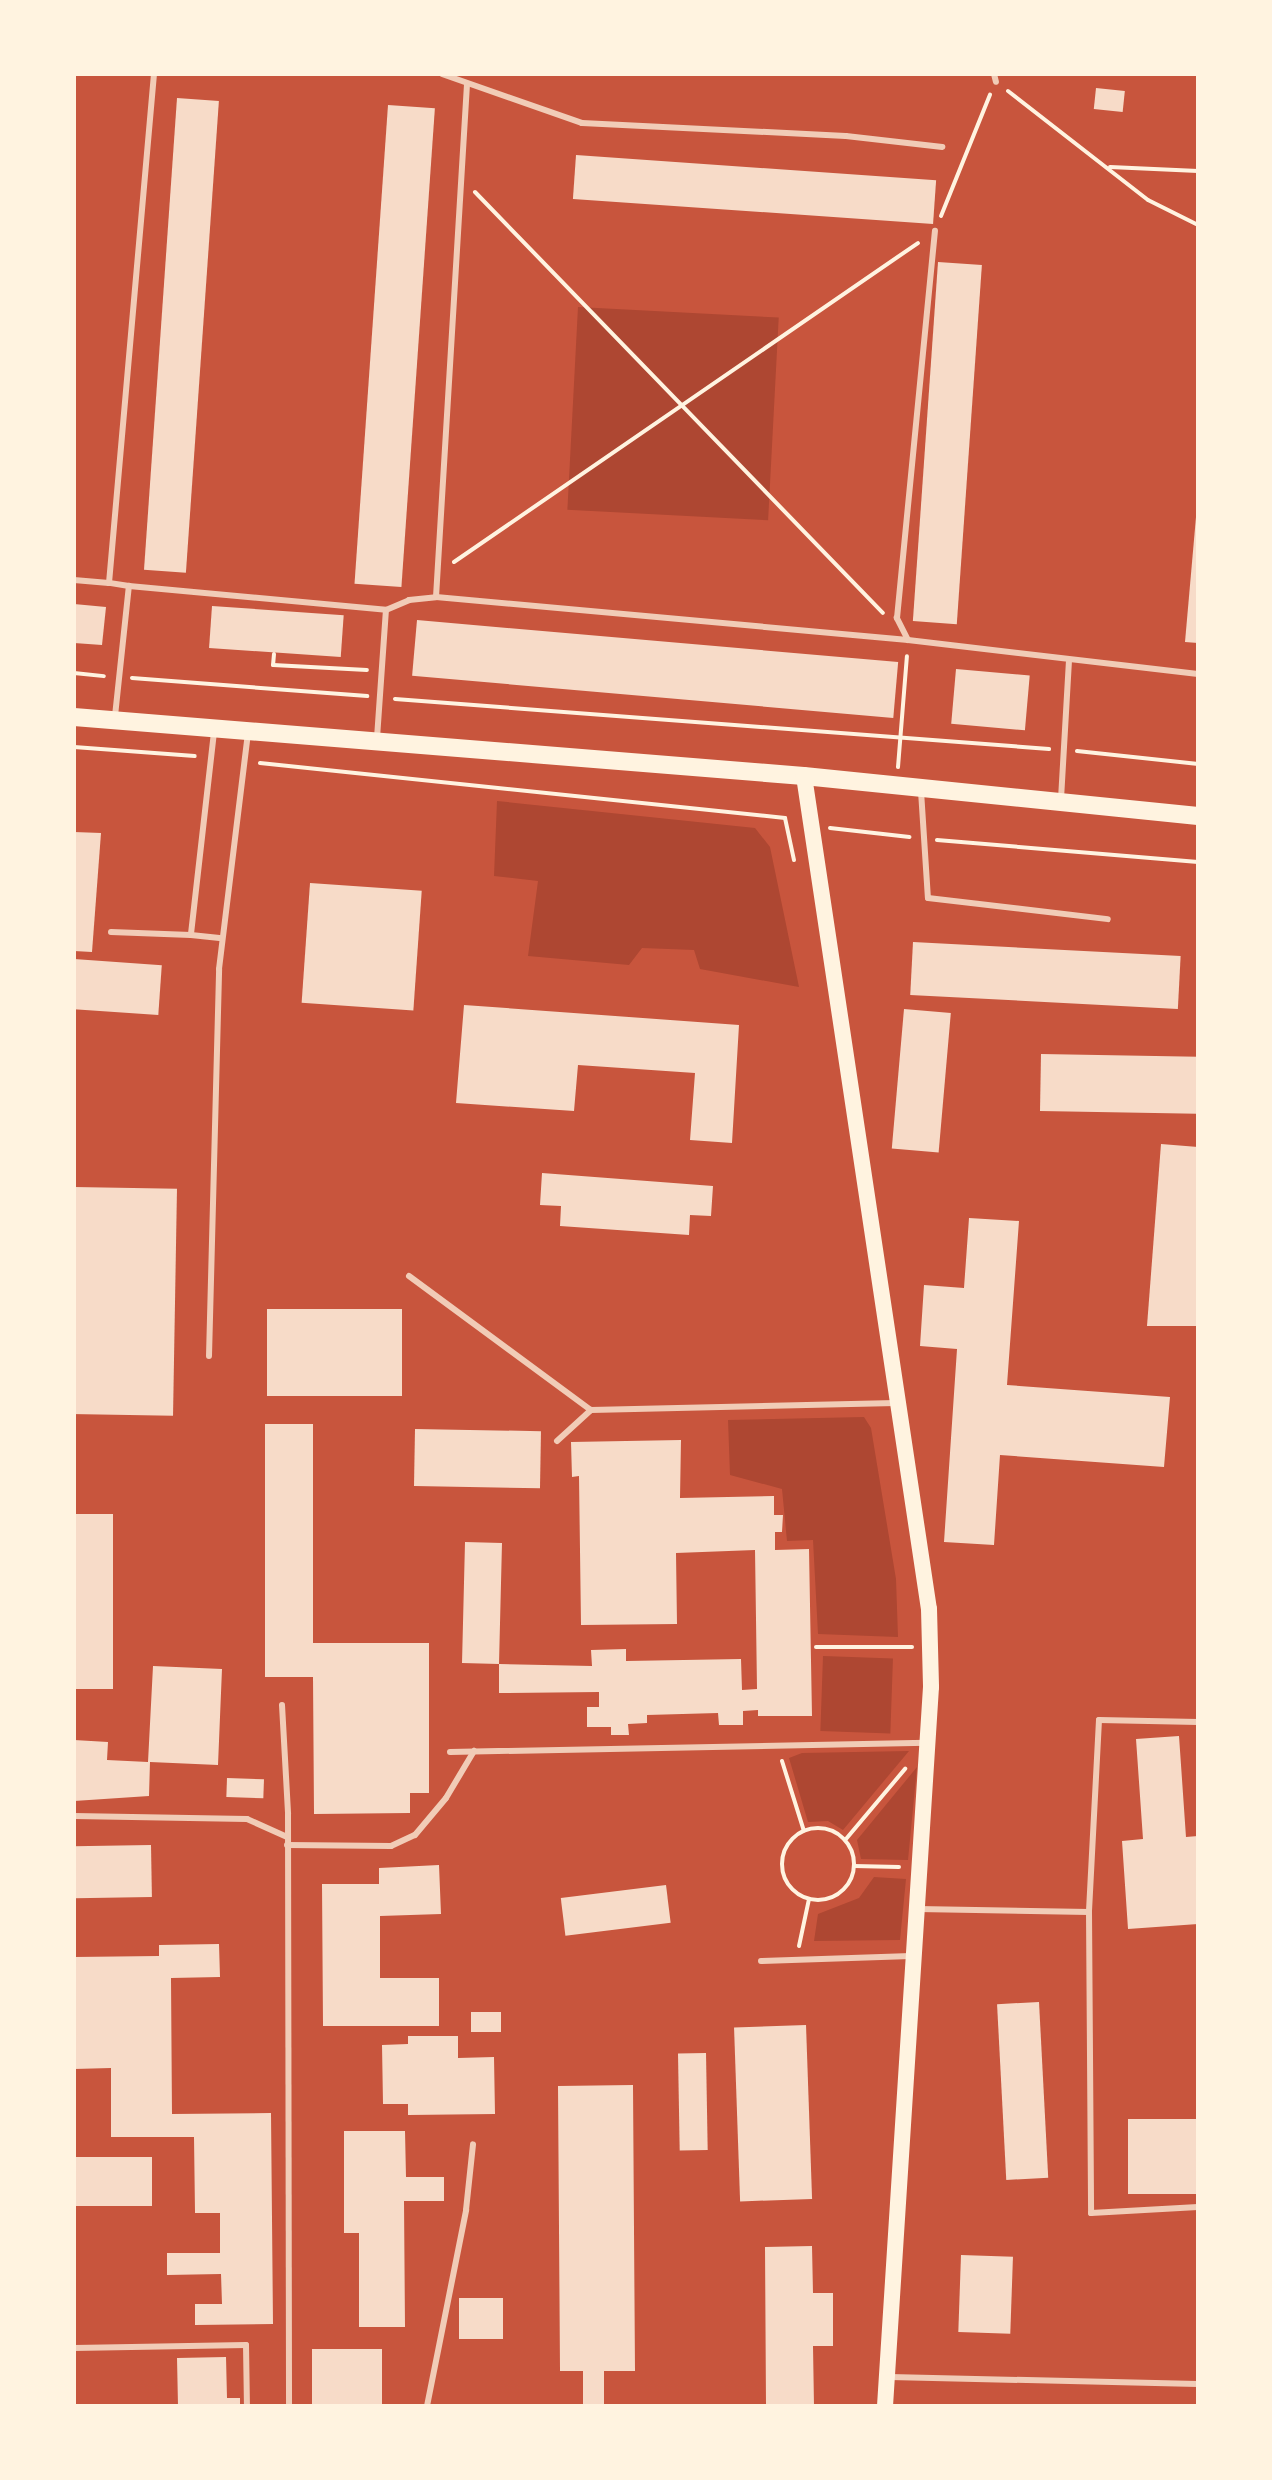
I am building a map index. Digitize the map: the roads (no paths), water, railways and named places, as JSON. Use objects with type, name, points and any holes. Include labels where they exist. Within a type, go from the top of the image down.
[{"type":"main road","points":[[74,717],[804,776],[1198,816]]},
{"type":"main road","points":[[804,776],[929,1609],[927,1743],[911,1956],[885,2406]]},
{"type":"lane","points":[[109,583],[154,74]]},
{"type":"lane","points":[[442,74],[582,123],[846,136],[942,147]]},
{"type":"lane","points":[[436,597],[467,84]]},
{"type":"lane","points":[[908,640],[897,618],[935,231]]},
{"type":"lane","points":[[74,580],[386,610],[409,600],[436,597],[908,640],[1069,662],[1198,674]]},
{"type":"lane","points":[[114,720],[129,586]]},
{"type":"lane","points":[[377,741],[386,610]]},
{"type":"lane","points":[[1061,802],[1069,662]]},
{"type":"lane","points":[[191,935],[215,729]]},
{"type":"lane","points":[[209,1356],[222,938],[248,731]]},
{"type":"lane","points":[[921,788],[920,838],[928,898],[1108,919]]},
{"type":"lane","points":[[111,932],[222,938]]},
{"type":"lane","points":[[409,1276],[591,1410],[896,1403]]},
{"type":"lane","points":[[557,1441],[591,1410]]},
{"type":"lane","points":[[282,1705],[287,1841],[289,2406]]},
{"type":"lane","points":[[1198,1722],[1099,1720],[1089,1912],[1091,2213],[1198,2207]]},
{"type":"lane","points":[[450,1752],[927,1743]]},
{"type":"lane","points":[[74,1816],[247,1819],[287,1841],[391,1846],[415,1835],[446,1798],[474,1751]]},
{"type":"lane","points":[[915,1909],[1089,1912]]},
{"type":"lane","points":[[761,1961],[911,1956]]},
{"type":"lane","points":[[427,2406],[466,2210],[473,2144]]},
{"type":"lane","points":[[74,2348],[246,2345],[247,2406]]},
{"type":"lane","points":[[888,2377],[1198,2384]]}]
